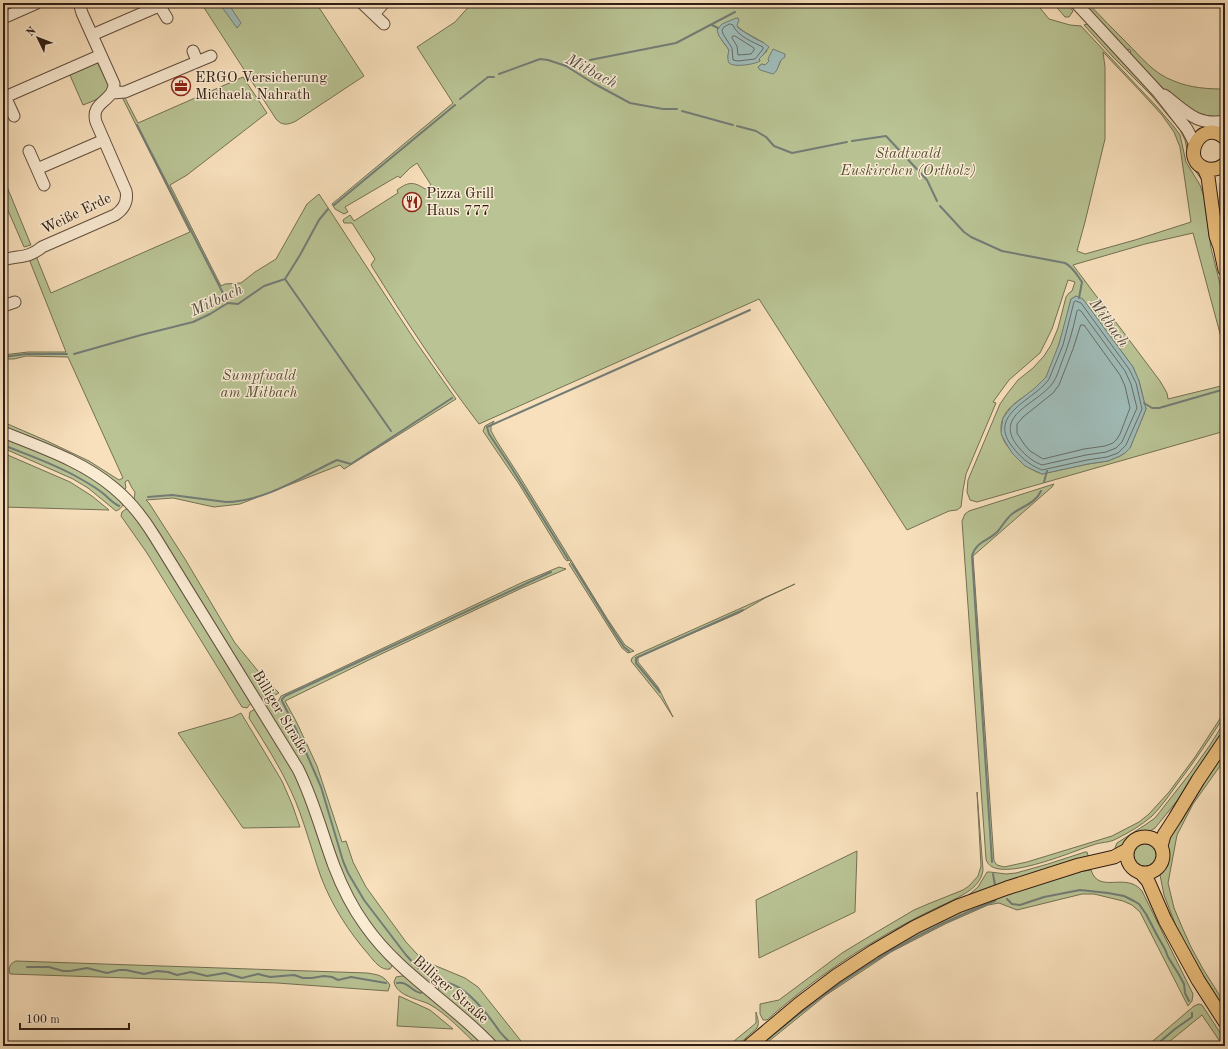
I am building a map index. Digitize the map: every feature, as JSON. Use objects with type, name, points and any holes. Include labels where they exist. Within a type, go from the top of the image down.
[{"type":"main road","points":[[1219,134],[1200,137],[1193,150],[1194,157],[1204,168],[1212,170],[1223,165]]},
{"type":"main road","points":[[1220,247],[1217,194],[1218,178],[1223,165]]},
{"type":"main road","points":[[1204,168],[1208,177],[1216,236],[1225,270]]},
{"type":"main road","points":[[1161,846],[1164,835],[1225,740]]},
{"type":"main road","points":[[1148,837],[1158,830],[1198,780]]},
{"type":"main road","points":[[1148,837],[1156,840],[1161,846],[1163,858],[1157,869],[1150,873],[1141,873],[1134,871],[1130,866],[1126,857],[1127,850],[1135,839],[1148,837]]},
{"type":"main road","points":[[749,1046],[789,1012],[860,959],[892,940],[940,915],[977,898],[1079,865],[1114,857],[1127,850]]},
{"type":"main road","points":[[1061,872],[1116,864],[1130,866]]},
{"type":"main road","points":[[1157,869],[1158,883],[1164,905],[1177,940]]},
{"type":"main road","points":[[1141,873],[1148,881],[1165,920],[1205,992],[1225,1022]]},
{"type":"street","points":[[3,18],[37,3]]},
{"type":"street","points":[[79,3],[113,80],[114,87],[112,93],[125,92],[195,56],[211,56]]},
{"type":"street","points":[[362,3],[384,24]]},
{"type":"street","points":[[374,14],[384,3]]},
{"type":"street","points":[[1076,3],[1158,92],[1196,127],[1219,134]]},
{"type":"street","points":[[92,35],[158,4],[167,18]]},
{"type":"street","points":[[14,116],[4,95],[101,55]]},
{"type":"street","points":[[1158,92],[1167,96],[1193,118],[1212,123],[1225,121]]},
{"type":"street","points":[[1158,92],[1190,134],[1195,144]]},
{"type":"street","name":"Weiße Erde","points":[[3,260],[14,257],[23,257],[34,253],[42,247],[115,215],[124,206],[126,191],[94,116],[98,106],[112,93]]},
{"type":"street","points":[[37,169],[104,140]]},
{"type":"street","points":[[29,151],[44,185]]},
{"type":"street","points":[[3,306],[15,302]]},
{"type":"street","name":"Billiger Straße","points":[[3,432],[70,460],[96,474],[115,489],[140,515],[298,769],[314,806],[334,867],[350,902],[383,948],[402,967],[466,1020],[492,1046]]},
{"type":"green space","points":[[201,3],[316,3],[364,76],[296,121],[283,124],[276,119]]},
{"type":"green space","name":"Stadtwald Euskirchen (Ortholz)","points":[[472,3],[1036,3],[1049,19],[1070,25],[1081,26],[1157,107],[1180,135],[1186,162],[1200,185],[1204,197],[1211,248],[1225,304],[1225,352],[1193,233],[1145,244],[1073,265],[1160,381],[1167,393],[1168,399],[1225,385],[1225,431],[977,502],[970,500],[967,492],[968,480],[1000,404],[1018,380],[1033,368],[1044,356],[1051,345],[1058,328],[1066,297],[1072,291],[1075,282],[1068,280],[1052,329],[1040,353],[1009,380],[993,402],[996,403],[966,474],[961,507],[907,530],[759,299],[479,424],[437,366],[384,286],[371,265],[375,259],[352,223],[344,223],[343,220],[350,215],[354,221],[398,193],[397,190],[404,185],[414,184],[425,189],[431,185],[417,163],[400,178],[398,176],[345,207],[348,212],[344,214],[335,209],[332,204],[453,103],[417,47],[455,22]],"holes":[[[737,26],[764,43],[767,51],[759,59],[760,61],[738,65],[729,62],[729,50],[720,37],[718,28]],[[1103,52],[1162,115],[1174,132],[1180,147],[1191,222],[1085,254],[1077,251],[1105,139],[1105,67]],[[782,58],[778,67],[758,67],[762,64],[765,65],[769,61]],[[1076,296],[1096,317],[1133,367],[1139,381],[1146,409],[1130,448],[1125,453],[1108,461],[1042,474],[1023,464],[1016,456],[1004,440],[1001,426],[1003,417],[1008,410],[1041,384],[1046,377],[1053,361],[1071,299]]]},
{"type":"green space","points":[[1053,3],[1066,3],[1073,11],[1069,17],[1065,17]]},
{"type":"green space","points":[[1081,3],[1088,3],[1154,70],[1160,74],[1174,81],[1193,87],[1225,89],[1225,118],[1204,118],[1170,95],[1129,54],[1131,51],[1129,49],[1125,52]]},
{"type":"green space","points":[[1087,24],[1131,68],[1188,135],[1202,179],[1190,163],[1185,140],[1180,130],[1152,96],[1084,25]]},
{"type":"green space","points":[[97,62],[109,85],[108,89],[103,96],[83,105],[69,73]]},
{"type":"green space","name":"Sumpfwald am Mitbach","points":[[243,77],[267,113],[187,175],[170,185],[221,286],[225,284],[241,283],[276,259],[307,204],[319,194],[414,339],[456,399],[344,469],[340,465],[240,504],[214,507],[173,498],[146,500],[185,559],[235,643],[263,677],[279,693],[263,701],[134,500],[135,492],[128,480],[125,482],[126,488],[124,490],[3,428],[3,422],[89,461],[119,480],[123,478],[68,357],[26,356],[14,359],[3,359],[3,355],[28,352],[66,352],[29,259],[36,256],[51,293],[190,232],[122,97],[124,96],[138,123]]},
{"type":"green space","points":[[3,177],[31,245],[24,247],[3,199]]},
{"type":"green space","points":[[1220,183],[1225,183],[1225,251],[1219,209]]},
{"type":"green space","points":[[494,421],[491,426],[491,431],[496,440],[608,620],[625,645],[634,651],[628,653],[622,648],[569,564],[571,562],[570,560],[567,561],[565,559],[519,484],[483,431],[485,426]]},
{"type":"green space","points":[[3,436],[83,470],[124,502],[122,507],[116,511],[88,488],[73,479],[3,448]]},
{"type":"green space","points":[[3,453],[70,482],[92,496],[109,510],[3,507]]},
{"type":"green space","points":[[1054,484],[973,556],[994,861],[997,865],[1004,867],[1027,862],[1112,836],[1139,822],[1149,814],[1169,792],[1195,757],[1225,711],[1225,715],[1166,800],[1144,823],[1107,842],[1096,844],[1035,864],[1018,868],[1003,869],[992,867],[986,859],[962,521],[965,514],[969,511]]},
{"type":"green space","points":[[126,509],[136,515],[251,703],[247,708],[242,707],[147,553],[121,516],[122,512]]},
{"type":"green space","points":[[559,567],[566,569],[377,656],[285,701],[317,766],[342,842],[346,841],[353,862],[366,887],[406,942],[417,954],[429,963],[465,978],[478,987],[525,1046],[497,1046],[490,1037],[438,991],[440,982],[438,981],[433,988],[388,948],[358,908],[266,707],[276,700],[278,702],[281,696],[521,583]]},
{"type":"green space","points":[[795,584],[765,598],[739,613],[638,657],[638,662],[658,687],[673,717],[661,698],[631,661],[636,655]]},
{"type":"green space","points":[[255,709],[298,776],[329,862],[392,964],[390,969],[381,967],[373,960],[348,928],[330,898],[321,877],[296,802],[276,763],[249,718],[250,712]]},
{"type":"green space","points":[[241,713],[282,781],[300,827],[243,828],[178,733],[233,717]]},
{"type":"green space","points":[[1225,721],[1225,732],[1181,796],[1155,828],[1147,833],[1136,835],[1129,839],[1124,847],[1115,851],[1117,843],[1155,818],[1191,772]]},
{"type":"green space","points":[[1225,748],[1225,759],[1193,804],[1177,835],[1168,883],[1174,908],[1191,947],[1225,1004],[1225,1016],[1176,926],[1164,895],[1160,875],[1167,858],[1166,841]]},
{"type":"green space","points":[[977,792],[983,870],[982,876],[975,886],[960,896],[900,926],[854,954],[831,969],[767,1020],[763,1020],[760,1014],[760,1004],[779,1000],[842,953],[914,910],[963,890],[969,886],[978,876],[981,866]]},
{"type":"green space","points":[[1145,842],[1154,846],[1158,855],[1154,864],[1145,868],[1136,864],[1132,855],[1136,846]]},
{"type":"green space","points":[[857,851],[855,912],[759,958],[756,900]]},
{"type":"green space","points":[[1087,852],[1089,859],[965,898],[978,887],[987,872],[1006,874],[1016,873]]},
{"type":"green space","points":[[1091,870],[1095,877],[1100,881],[1128,883],[1136,885],[1142,891],[1193,994],[1192,1001],[1188,1006],[1140,912],[1132,905],[1123,901],[1094,894],[1082,894],[1017,910],[999,903],[988,905],[945,924],[891,952],[826,995],[763,1046],[756,1046],[868,959],[964,908],[1072,873]]},
{"type":"green space","points":[[16,961],[367,973],[380,976],[390,985],[388,991],[277,983],[10,974],[10,966]]},
{"type":"green space","points":[[405,976],[487,1046],[478,1046],[436,1008],[399,991],[394,982],[396,977]]},
{"type":"green space","points":[[399,996],[430,1010],[453,1029],[397,1026]]},
{"type":"green space","points":[[1199,1004],[1202,1005],[1225,1040],[1225,1046],[1223,1046],[1202,1015],[1164,1046],[1147,1046],[1194,1006]]},
{"type":"green space","points":[[756,1012],[758,1022],[757,1028],[737,1046],[728,1046],[756,1023]]},
{"type":"water","points":[[219,3],[228,3],[241,23],[237,28]]},
{"type":"water","points":[[736,18],[739,20],[737,25],[738,28],[769,47],[759,59],[760,61],[740,65],[729,63],[729,50],[719,36],[717,30],[722,24]]},
{"type":"water","points":[[773,49],[785,54],[785,57],[782,59],[777,70],[773,74],[760,70],[758,67],[762,64],[765,65],[769,61],[768,59]]},
{"type":"water","points":[[1076,296],[1083,299],[1133,367],[1139,381],[1146,409],[1130,448],[1125,453],[1108,461],[1042,474],[1025,466],[1012,453],[1001,433],[1003,418],[1012,406],[1035,388],[1046,377],[1059,344],[1071,299]]},
{"type":"waterway","points":[[590,60],[676,43],[735,12]]},
{"type":"waterway","points":[[712,25],[718,28]]},
{"type":"waterway","name":"Mitbach","points":[[499,74],[540,59],[548,60],[566,66],[593,83],[630,103],[663,109],[677,109]]},
{"type":"waterway","points":[[566,66],[584,61]]},
{"type":"waterway","name":"Mitbach","points":[[460,99],[488,77],[494,77]]},
{"type":"waterway","name":"Mitbach","points":[[334,205],[455,105]]},
{"type":"waterway","name":"Mitbach","points":[[682,111],[733,125]]},
{"type":"waterway","points":[[137,125],[228,303]]},
{"type":"waterway","name":"Mitbach","points":[[737,126],[756,131],[766,137],[774,146],[792,153],[847,142]]},
{"type":"waterway","name":"Mitbach","points":[[852,141],[886,136],[927,180],[937,201]]},
{"type":"waterway","name":"Mitbach","points":[[940,206],[964,232],[971,237],[1002,251],[1065,263],[1075,271],[1082,282],[1079,298]]},
{"type":"waterway","name":"Mitbach","points":[[74,354],[193,322],[228,303],[238,304],[264,286],[285,279],[319,220],[328,209]]},
{"type":"waterway","points":[[285,279],[391,431]]},
{"type":"waterway","points":[[568,559],[489,434],[487,427],[750,310]]},
{"type":"waterway","name":"Mitbach","points":[[3,357],[26,354],[67,354]]},
{"type":"waterway","name":"Mitbach","points":[[1144,403],[1152,408],[1159,408],[1225,389]]},
{"type":"waterway","points":[[148,497],[172,495],[226,502],[255,498],[283,487],[337,460],[351,464],[452,398]]},
{"type":"waterway","points":[[3,445],[61,468],[96,488],[119,506]]},
{"type":"waterway","points":[[1044,482],[1047,471]]},
{"type":"waterway","points":[[992,862],[972,556],[976,547],[998,531],[1012,514],[1035,499],[1041,491]]},
{"type":"waterway","points":[[572,564],[616,635],[624,647],[629,651]]},
{"type":"waterway","points":[[436,980],[417,967],[406,955],[364,900],[348,873],[321,787],[282,699],[285,696],[551,572]]},
{"type":"waterway","points":[[660,692],[636,663],[636,658],[743,610]]},
{"type":"waterway","points":[[993,874],[995,885]]},
{"type":"waterway","points":[[1007,899],[1012,904],[1020,905],[1044,897],[1080,890],[1124,896],[1134,901],[1139,904],[1146,914],[1184,984],[1185,993],[1189,1001]]},
{"type":"waterway","points":[[760,1046],[818,999],[890,951],[942,924],[995,901],[996,899]]},
{"type":"waterway","points":[[27,967],[49,967],[63,971],[87,968],[107,973],[119,970],[144,974],[157,971],[177,975],[191,972],[207,976],[225,973],[242,978],[258,974],[270,977],[294,975],[303,978],[312,978],[324,976],[332,977],[338,980],[351,977],[386,983]]},
{"type":"waterway","points":[[443,982],[460,988],[476,1001],[513,1046]]},
{"type":"waterway","points":[[397,983],[407,985],[415,991],[421,993]]},
{"type":"waterway","points":[[1155,1046],[1192,1017],[1192,1013]]},
{"type":"place","name":"ERGO Versicherung Michaela Nahrath","points":[[181,86]]},
{"type":"place","name":"Pizza Grill Haus 777","points":[[412,202]]}]
